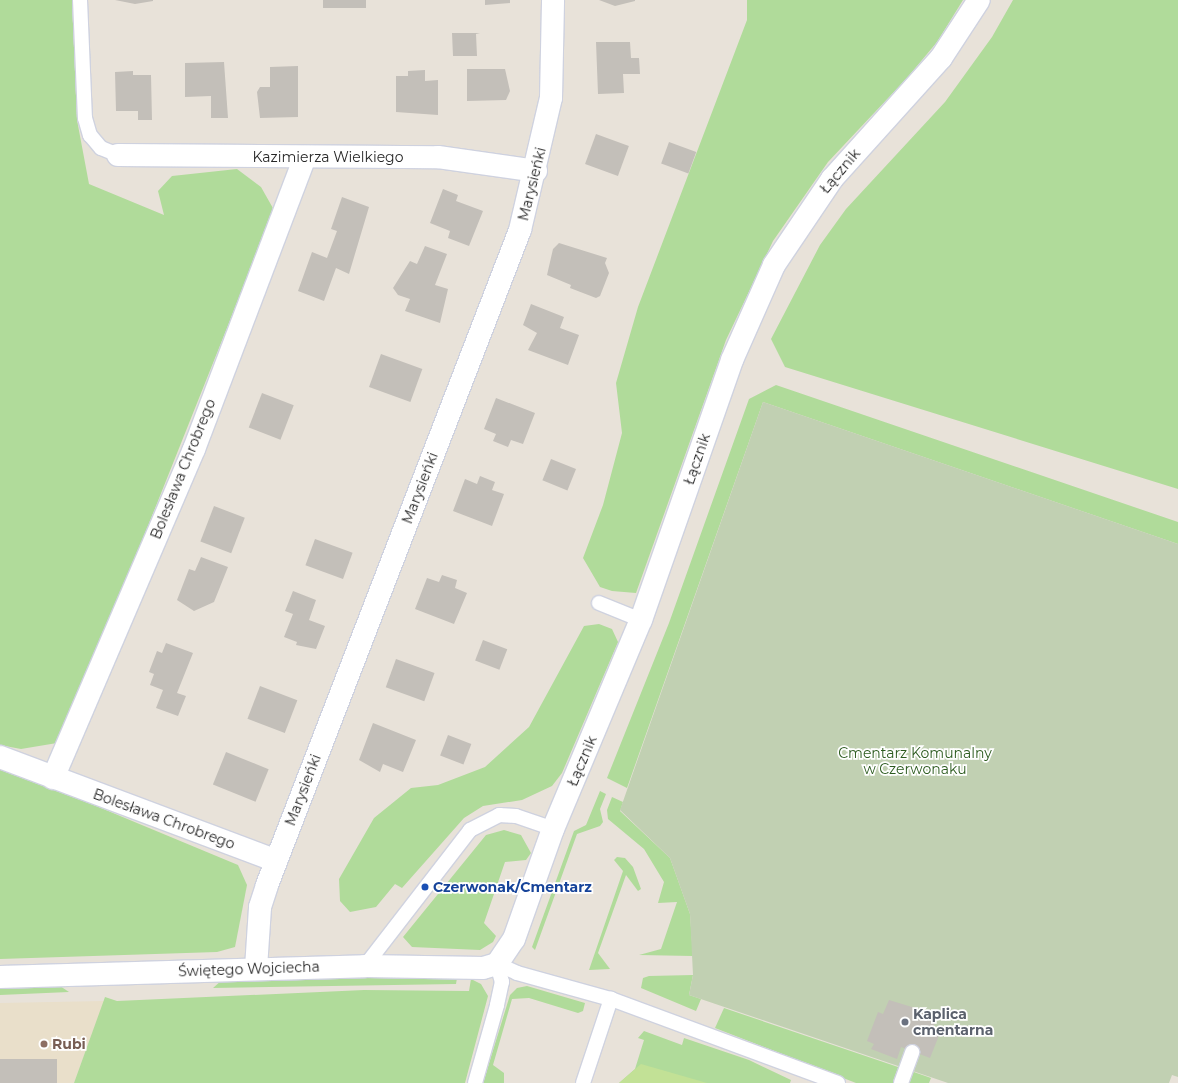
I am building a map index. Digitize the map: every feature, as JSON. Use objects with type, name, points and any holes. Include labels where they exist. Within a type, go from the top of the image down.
[{"type":"street","name":"Marysieńki","points":[[256,968],[260,907],[276,860],[520,230],[536,171],[551,98],[553,0]]},
{"type":"street","name":"Łącznik","points":[[497,964],[514,938],[553,829],[641,620],[732,360],[774,265],[832,179],[936,64],[979,0]]},
{"type":"street","name":"Kazimierza Wielkiego","points":[[118,155],[438,157],[536,171]]},
{"type":"street","name":"Bolesława Chrobrego","points":[[53,778],[194,448],[305,157]]},
{"type":"street","name":"Bolesława Chrobrego","points":[[0,757],[276,860]]},
{"type":"street","name":"Świętego Wojciecha","points":[[0,977],[256,968],[365,966],[483,968],[497,964]]},
{"type":"lane","points":[[80,0],[85,118],[90,135],[101,148],[118,155]]},
{"type":"lane","points":[[599,603],[641,620]]},
{"type":"lane","points":[[365,966],[470,830],[499,815],[516,816],[553,829]]},
{"type":"lane","points":[[497,964],[517,973],[611,999],[838,1083]]},
{"type":"lane","points":[[475,1083],[502,982],[497,964]]},
{"type":"lane","points":[[583,1083],[611,999]]},
{"type":"lane","points":[[901,1083],[912,1052]]},
{"type":"shaded area","name":"Rubi","points":[[104,1001],[74,1083],[0,1083],[0,1003]]},
{"type":"green space","points":[[0,0],[72,0],[77,120],[89,184],[164,215],[158,191],[172,176],[237,169],[261,187],[274,210],[71,719],[57,743],[21,749],[0,745]]},
{"type":"green space","points":[[747,0],[963,0],[937,42],[907,78],[828,162],[773,241],[726,340],[636,593],[612,591],[600,587],[583,558],[603,505],[622,433],[616,383],[638,307],[747,20]]},
{"type":"green space","points":[[1013,0],[1178,0],[1178,489],[785,367],[771,339],[820,245],[846,209],[945,102],[992,37]]},
{"type":"green space","points":[[776,385],[1178,522],[1178,544],[763,402],[627,788],[607,778],[669,623],[749,399]]},
{"type":"green space","name":"Cmentarz Komunalny w Czerwonaku","points":[[763,402],[1178,544],[1178,1077],[1172,1075],[1169,1083],[948,1083],[689,995],[693,975],[690,914],[670,858],[620,810]]},
{"type":"green space","points":[[599,624],[612,629],[618,642],[562,773],[552,786],[522,800],[483,806],[464,818],[402,888],[395,884],[376,907],[350,912],[340,901],[339,879],[374,818],[411,788],[438,785],[485,767],[529,727],[584,626]]},
{"type":"green space","points":[[0,766],[238,865],[247,885],[235,947],[217,952],[0,959]]},
{"type":"green space","points":[[600,791],[606,794],[600,809],[603,822],[600,826],[577,834],[535,950],[532,947],[574,831],[586,825]]},
{"type":"green space","points":[[612,797],[623,802],[620,811],[670,858],[690,914],[693,956],[639,955],[661,949],[677,902],[658,903],[664,882],[644,849],[608,819],[607,810]]},
{"type":"green space","points":[[504,830],[521,835],[531,853],[526,860],[505,862],[484,923],[496,936],[493,942],[480,950],[412,947],[403,937],[486,835]]},
{"type":"green space","points":[[617,857],[625,858],[633,867],[641,889],[638,891],[626,875],[598,953],[610,969],[589,970],[623,871],[614,860]]},
{"type":"green space","points":[[693,975],[689,995],[701,999],[696,1011],[641,988],[643,978],[649,976]]},
{"type":"green space","points":[[391,977],[457,978],[456,984],[213,988],[222,980]]},
{"type":"green space","points":[[471,979],[481,984],[488,996],[465,1083],[74,1083],[105,997],[117,1001],[364,990],[469,991]]},
{"type":"green space","points":[[60,986],[69,992],[0,995],[0,988]]},
{"type":"green space","points":[[527,986],[585,1003],[583,1011],[578,1013],[529,998],[512,999],[493,1065],[504,1073],[504,1083],[483,1083],[510,995],[517,988]]},
{"type":"green space","points":[[724,1008],[901,1068],[896,1083],[856,1083],[715,1028]]},
{"type":"green space","points":[[644,1031],[682,1045],[684,1038],[749,1060],[791,1080],[790,1083],[619,1083],[635,1069],[644,1040],[638,1038]]},
{"type":"green space","points":[[641,1064],[707,1083],[619,1083]]},
{"type":"green space","points":[[911,1071],[931,1078],[929,1083],[907,1083]]},
{"type":"building","points":[[115,0],[153,0],[153,1],[135,4]]},
{"type":"building","points":[[323,0],[366,0],[366,8],[323,8]]},
{"type":"building","points":[[485,0],[510,0],[510,3],[485,5]]},
{"type":"building","points":[[599,0],[635,0],[635,1],[615,6]]},
{"type":"building","points":[[452,33],[480,33],[476,34],[477,56],[453,56]]},
{"type":"building","points":[[596,42],[630,42],[631,58],[639,58],[640,74],[623,74],[624,93],[598,94]]},
{"type":"building","points":[[224,62],[228,118],[211,118],[211,96],[185,97],[185,63]]},
{"type":"building","points":[[298,66],[298,117],[260,118],[257,92],[260,87],[270,87],[270,67]]},
{"type":"building","points":[[467,69],[505,69],[510,91],[506,100],[467,101]]},
{"type":"building","points":[[425,70],[425,81],[438,80],[438,115],[396,112],[396,76],[408,76],[408,71]]},
{"type":"building","points":[[133,71],[133,75],[151,75],[152,120],[138,120],[138,111],[116,111],[115,72]]},
{"type":"building","points":[[596,134],[629,146],[618,176],[585,164]]},
{"type":"building","points":[[669,142],[696,152],[688,174],[661,164]]},
{"type":"building","points":[[443,189],[458,195],[456,201],[483,211],[469,246],[448,238],[450,231],[430,223]]},
{"type":"building","points":[[342,197],[369,207],[349,274],[336,268],[324,301],[298,291],[312,252],[327,258],[337,231],[331,229]]},
{"type":"building","points":[[559,243],[607,258],[605,263],[609,273],[600,296],[596,298],[570,288],[571,285],[547,275],[553,249]]},
{"type":"building","points":[[425,246],[447,254],[435,285],[448,289],[440,323],[405,311],[410,299],[398,295],[393,288],[410,261],[417,264]]},
{"type":"building","points":[[531,304],[564,317],[560,328],[579,335],[568,365],[528,350],[537,333],[523,325]]},
{"type":"building","points":[[381,354],[422,369],[410,402],[369,387]]},
{"type":"building","points":[[262,393],[294,405],[280,440],[249,428]]},
{"type":"building","points":[[496,398],[535,413],[523,444],[511,440],[508,447],[493,441],[496,434],[484,429]]},
{"type":"building","points":[[551,459],[576,469],[567,490],[542,480]]},
{"type":"building","points":[[480,476],[495,482],[492,490],[504,494],[492,526],[453,511],[465,479],[477,484]]},
{"type":"building","points":[[214,506],[245,518],[231,553],[200,541]]},
{"type":"building","points":[[315,539],[353,553],[343,579],[305,565]]},
{"type":"building","points":[[201,557],[228,567],[214,602],[194,611],[177,600],[189,569],[195,571]]},
{"type":"building","points":[[442,575],[457,580],[455,588],[467,593],[454,624],[415,609],[427,578],[439,582]]},
{"type":"building","points":[[293,591],[316,600],[309,620],[325,626],[316,649],[296,645],[297,642],[284,637],[293,614],[285,611]]},
{"type":"building","points":[[483,640],[507,649],[499,670],[475,661]]},
{"type":"building","points":[[166,643],[193,653],[177,693],[186,696],[178,716],[156,708],[163,690],[150,685],[154,674],[149,672],[157,651],[162,653]]},
{"type":"building","points":[[396,659],[435,673],[424,701],[386,687]]},
{"type":"building","points":[[260,686],[297,700],[285,733],[247,719]]},
{"type":"building","points":[[373,723],[416,740],[403,772],[383,764],[380,772],[359,760]]},
{"type":"building","points":[[448,735],[471,744],[463,764],[440,756]]},
{"type":"building","points":[[226,752],[269,769],[256,802],[213,784]]},
{"type":"building","name":"Kaplica cmentarna","points":[[889,1000],[938,1015],[932,1030],[940,1033],[930,1058],[901,1047],[897,1059],[871,1049],[874,1044],[867,1041],[878,1012],[883,1014]]},
{"type":"building","points":[[0,1059],[57,1059],[57,1083],[0,1083]]},
{"type":"place","name":"Czerwonak/Cmentarz","points":[[425,887]]},
{"type":"place","name":"Kaplica cmentarna","points":[[905,1022]]},
{"type":"place","name":"Rubi","points":[[44,1044]]}]
